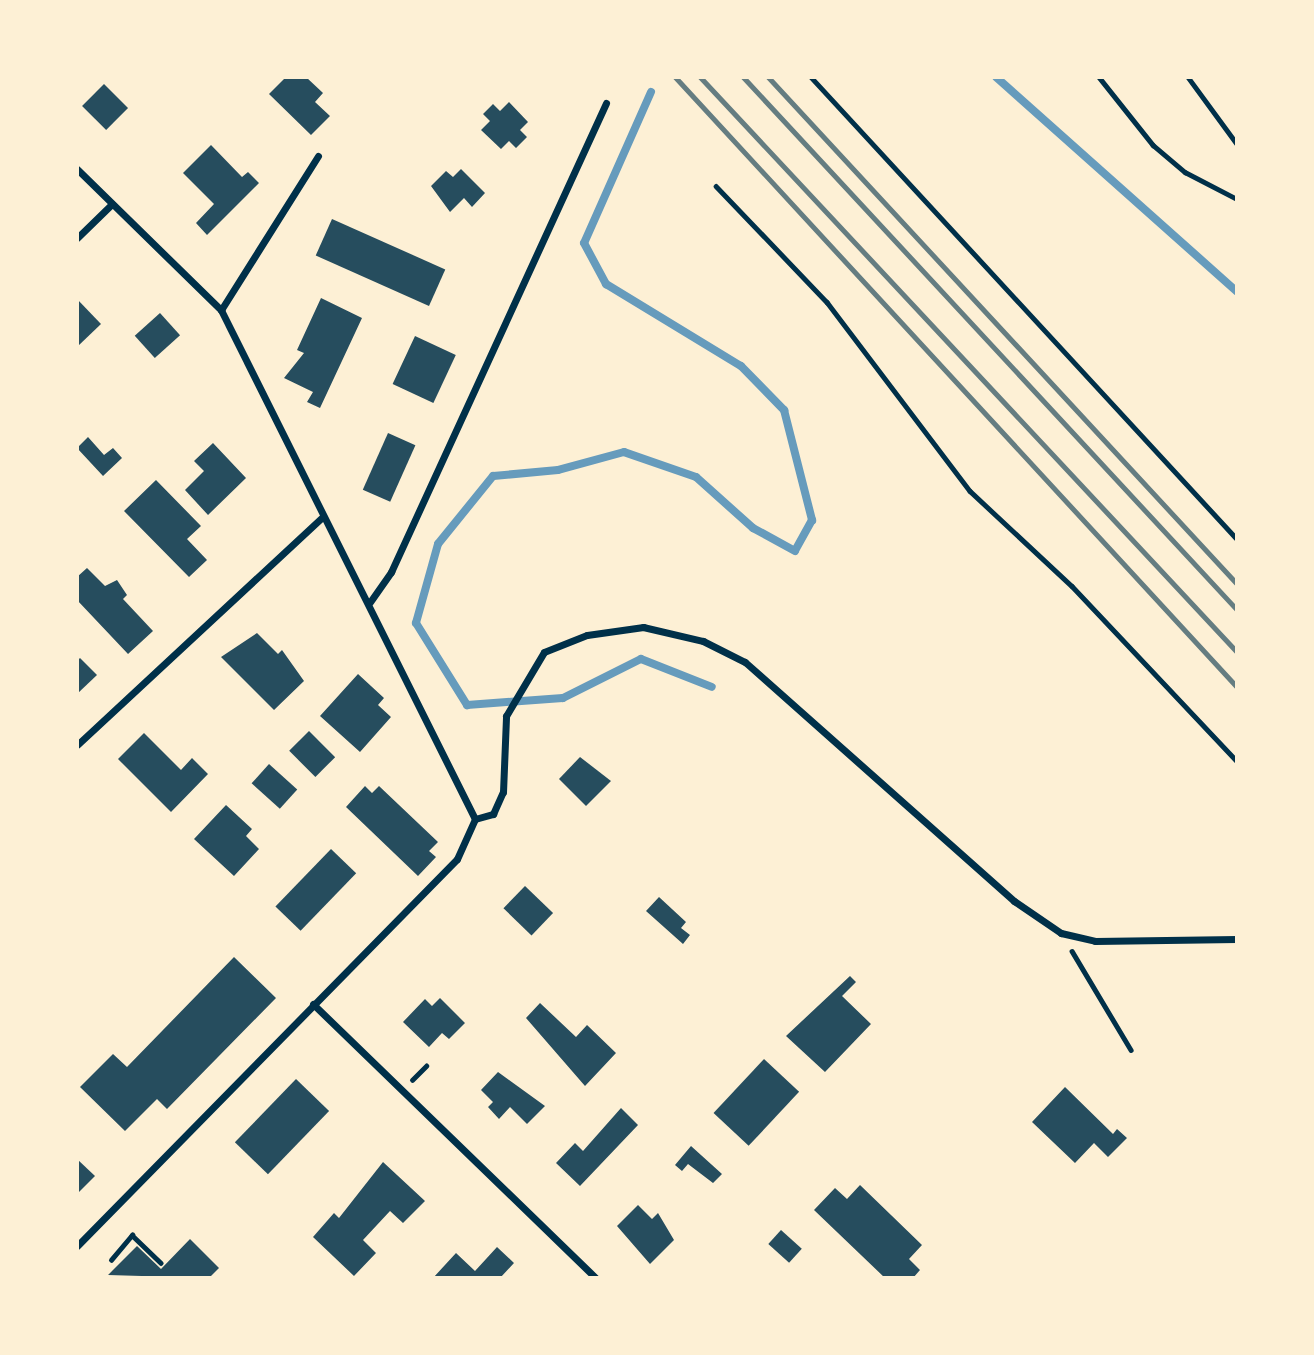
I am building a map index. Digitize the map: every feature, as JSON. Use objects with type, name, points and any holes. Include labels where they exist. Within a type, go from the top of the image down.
[{"type":"street","points":[[370,602],[391,572],[606,103]]},
{"type":"street","points":[[221,310],[318,156]]},
{"type":"street","points":[[77,169],[221,310],[322,517],[370,602],[475,820]]},
{"type":"street","points":[[77,238],[112,205]]},
{"type":"street","points":[[77,745],[322,517]]},
{"type":"street","points":[[77,1246],[457,859],[475,820],[493,814],[503,792],[506,716],[523,678],[544,652],[587,635],[643,627],[703,641],[746,662],[793,699],[1014,901],[1061,933],[1095,941],[1237,939]]},
{"type":"street","points":[[313,1004],[596,1278]]},
{"type":"path","points":[[811,77],[1237,539]]},
{"type":"path","points":[[1099,77],[1153,145],[1185,172],[1237,199]]},
{"type":"path","points":[[1188,77],[1237,144]]},
{"type":"path","points":[[716,186],[827,302],[970,491],[1072,586],[1237,761]]},
{"type":"path","points":[[1061,933],[1131,1050]]},
{"type":"path","points":[[111,1260],[132,1235],[161,1263]]},
{"type":"building","points":[[286,77],[306,77],[323,93],[315,102],[330,116],[311,135],[269,94]]},
{"type":"building","points":[[104,84],[128,108],[106,130],[82,106]]},
{"type":"building","points":[[509,102],[528,122],[520,130],[527,137],[516,148],[509,141],[501,149],[481,130],[490,121],[483,114],[493,104],[500,111]]},
{"type":"building","points":[[211,145],[242,177],[248,172],[259,183],[207,235],[196,223],[214,204],[183,173]]},
{"type":"building","points":[[461,169],[485,193],[472,207],[464,198],[450,212],[431,186],[446,171],[453,177]]},
{"type":"building","points":[[332,219],[445,269],[429,306],[316,256]]},
{"type":"building","points":[[321,298],[362,318],[320,408],[307,402],[313,392],[284,378],[304,353],[297,350]]},
{"type":"building","points":[[77,299],[101,324],[77,347]]},
{"type":"building","points":[[160,313],[180,335],[155,358],[135,336]]},
{"type":"building","points":[[415,336],[456,355],[433,403],[393,384]]},
{"type":"building","points":[[388,433],[415,445],[390,502],[363,490]]},
{"type":"building","points":[[88,437],[104,455],[113,448],[122,458],[103,476],[77,448]]},
{"type":"building","points":[[213,443],[246,478],[208,515],[185,490],[204,471],[194,461]]},
{"type":"building","points":[[156,480],[201,526],[187,539],[207,560],[189,577],[124,511]]},
{"type":"building","points":[[87,568],[105,586],[117,580],[127,595],[123,599],[153,631],[128,654],[77,600],[77,577]]},
{"type":"building","points":[[257,633],[278,654],[282,650],[304,681],[274,710],[221,657]]},
{"type":"building","points":[[80,658],[97,675],[77,694],[77,661]]},
{"type":"building","points":[[358,674],[384,698],[378,705],[391,717],[360,752],[320,716]]},
{"type":"building","points":[[309,731],[335,757],[315,777],[289,751]]},
{"type":"building","points":[[144,733],[181,770],[192,758],[208,774],[171,812],[118,759]]},
{"type":"building","points":[[580,757],[611,781],[586,806],[559,779]]},
{"type":"building","points":[[269,764],[297,789],[280,809],[252,783]]},
{"type":"building","points":[[365,786],[372,793],[379,786],[438,842],[429,851],[436,857],[418,876],[346,807]]},
{"type":"building","points":[[226,805],[252,829],[246,836],[259,849],[234,876],[194,839]]},
{"type":"building","points":[[331,849],[356,873],[301,931],[275,907]]},
{"type":"building","points":[[525,886],[553,913],[532,935],[503,908]]},
{"type":"building","points":[[659,897],[686,922],[681,928],[690,935],[683,944],[646,911]]},
{"type":"building","points":[[234,957],[276,998],[167,1109],[157,1099],[125,1131],[80,1087],[113,1054],[127,1067]]},
{"type":"building","points":[[850,976],[856,982],[842,996],[871,1024],[825,1072],[786,1036]]},
{"type":"building","points":[[440,998],[465,1023],[449,1039],[442,1033],[429,1047],[403,1022],[425,999],[432,1006]]},
{"type":"building","points":[[540,1003],[576,1037],[587,1025],[616,1053],[585,1086],[526,1018]]},
{"type":"building","points":[[764,1059],[799,1092],[749,1146],[714,1113]]},
{"type":"building","points":[[498,1072],[545,1106],[527,1124],[510,1107],[499,1119],[488,1107],[493,1102],[481,1090]]},
{"type":"building","points":[[296,1079],[329,1111],[268,1174],[235,1142]]},
{"type":"building","points":[[1065,1087],[1113,1134],[1117,1129],[1127,1138],[1108,1157],[1094,1143],[1075,1163],[1032,1122]]},
{"type":"building","points":[[621,1108],[638,1125],[580,1186],[556,1163],[575,1143],[583,1151]]},
{"type":"building","points":[[691,1146],[722,1174],[713,1183],[688,1164],[682,1171],[675,1165]]},
{"type":"building","points":[[77,1159],[95,1176],[77,1194]]},
{"type":"building","points":[[383,1162],[425,1201],[403,1223],[390,1211],[363,1240],[376,1253],[354,1276],[313,1237],[334,1213],[339,1218]]},
{"type":"building","points":[[860,1185],[922,1245],[909,1259],[920,1270],[913,1278],[885,1278],[814,1210],[835,1188],[847,1199]]},
{"type":"building","points":[[638,1205],[652,1219],[658,1213],[674,1240],[650,1264],[617,1226]]},
{"type":"building","points":[[781,1230],[802,1249],[789,1263],[768,1244]]},
{"type":"building","points":[[190,1239],[219,1268],[209,1278],[108,1275],[137,1246],[161,1269]]},
{"type":"building","points":[[497,1247],[514,1263],[500,1278],[433,1278],[456,1253],[475,1271]]},
{"type":"waterway","points":[[996,77],[1237,292]]},
{"type":"waterway","points":[[651,92],[584,243],[606,284],[741,366],[784,410],[812,520],[795,551],[753,528],[696,477],[624,452],[558,470],[493,476],[438,544],[416,623],[467,705],[563,698],[641,659],[712,687]]},
{"type":"railway","points":[[675,77],[1237,687]]},
{"type":"railway","points":[[700,77],[1237,652]]},
{"type":"railway","points":[[743,77],[1237,610]]},
{"type":"railway","points":[[768,77],[1237,584]]}]
